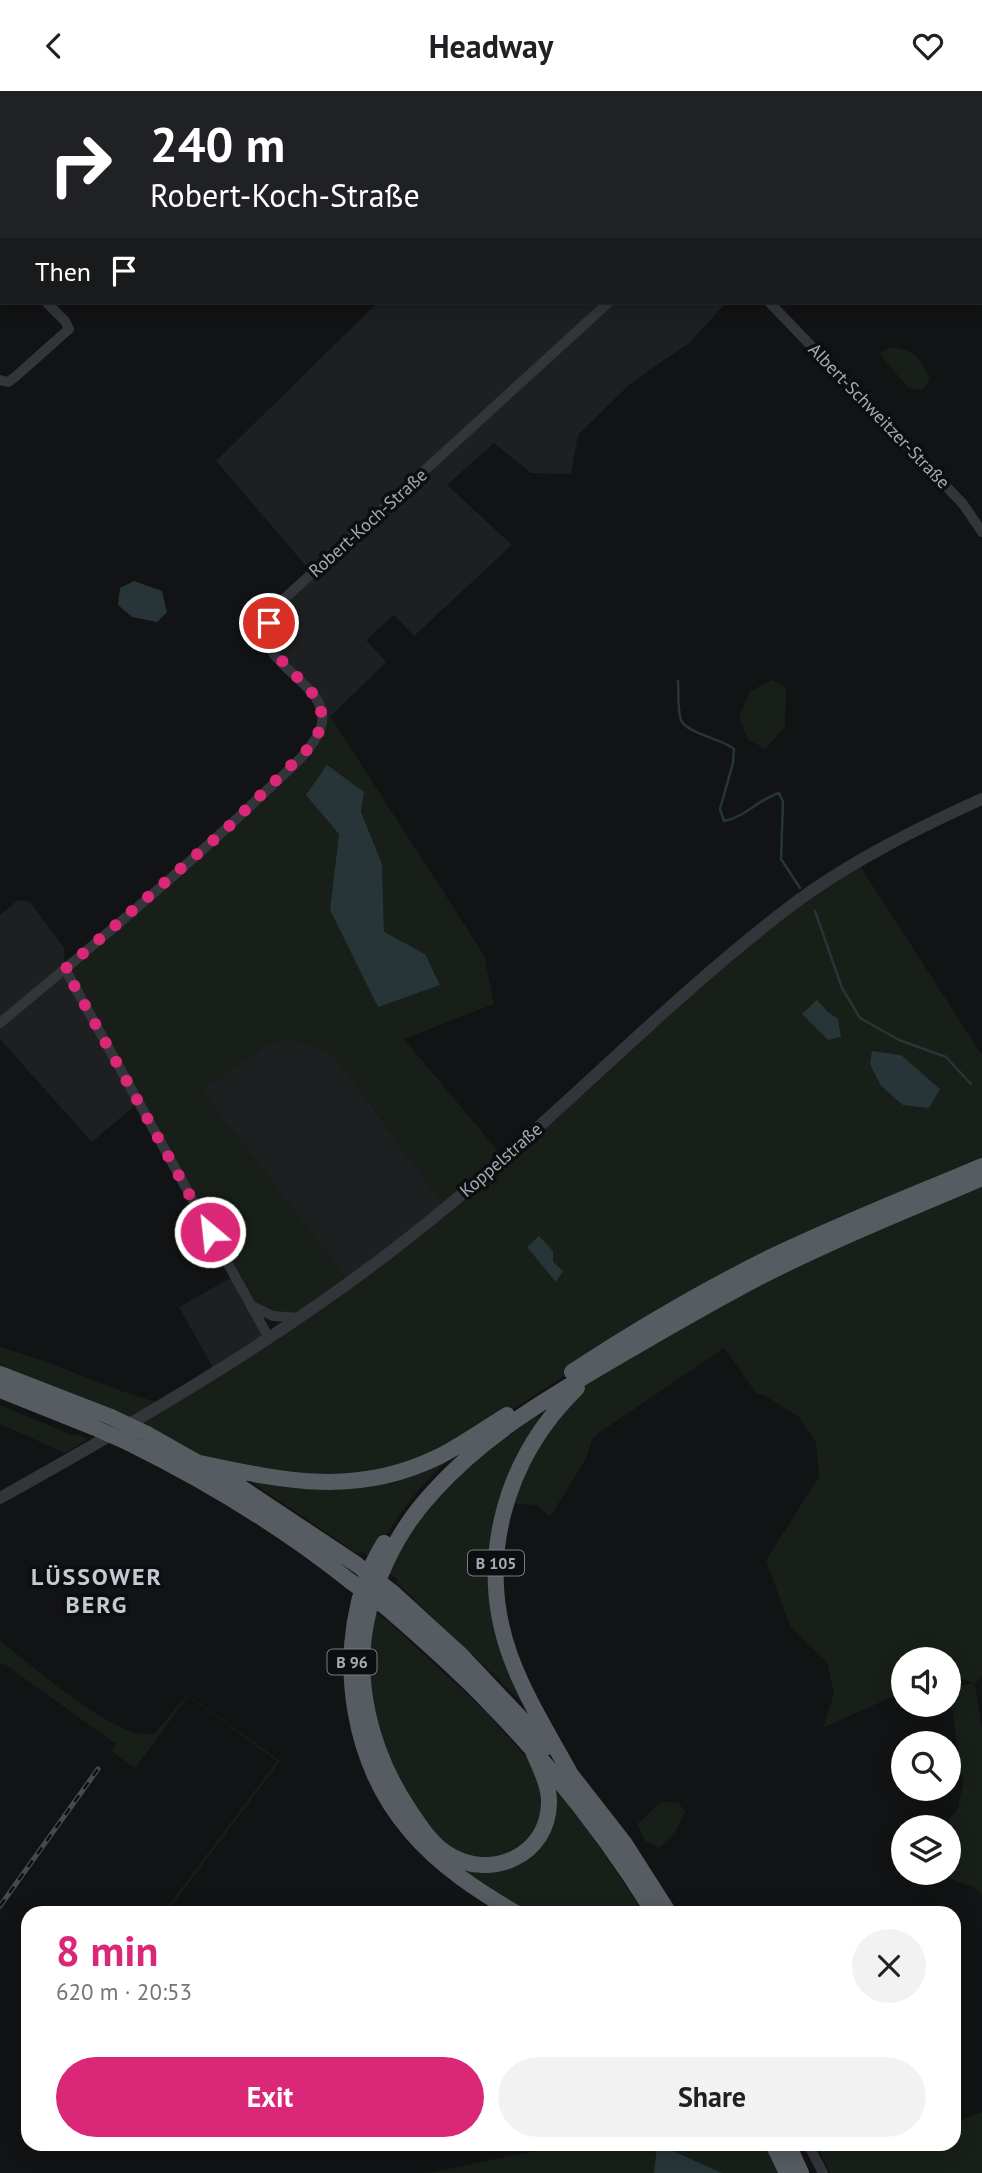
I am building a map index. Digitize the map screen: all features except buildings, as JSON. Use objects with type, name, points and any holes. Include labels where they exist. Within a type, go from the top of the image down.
[{"type":"highway","points":[[518,1408],[645,1327],[768,1259],[982,1166]]},
{"type":"highway","name":"B 105","points":[[570,1773],[528,1696],[511,1658],[498,1604],[496,1561],[505,1503],[521,1462],[543,1425],[596,1369],[705,1306],[763,1276],[982,1178]]},
{"type":"highway","name":"B 96","points":[[532,1749],[547,1784],[549,1798],[545,1824],[540,1837],[531,1848],[507,1863],[480,1866],[450,1856],[437,1846],[428,1838],[391,1783],[371,1732],[365,1703],[363,1660],[368,1614],[383,1569],[398,1539],[433,1491],[475,1451],[501,1431],[555,1393],[596,1369]]},
{"type":"highway","name":"B 96","points":[[0,1374],[111,1417],[147,1434],[290,1518],[356,1564],[532,1749],[614,1853],[648,1906]]},
{"type":"highway","name":"B 96","points":[[0,1390],[93,1427],[192,1475],[306,1546],[350,1581],[390,1600],[461,1655],[570,1773],[625,1844],[665,1906]]},
{"type":"highway","name":"B 96","points":[[200,1463],[294,1482],[360,1480],[396,1473],[438,1457],[518,1408]]},
{"type":"highway","name":"B 96","points":[[505,1906],[439,1861],[394,1811],[374,1774],[365,1749],[358,1723],[351,1674],[358,1610],[366,1580],[389,1532],[403,1512],[443,1468],[518,1408]]},
{"type":"highway","points":[[776,2151],[787,2173]]},
{"type":"highway","points":[[791,2151],[801,2173]]},
{"type":"street","points":[[0,380],[8,382],[15,377],[69,329],[49,305]]},
{"type":"street","name":"Robert-Koch-Straße","points":[[0,1023],[225,830],[313,744],[322,725],[321,710],[316,697],[271,649],[268,636],[274,608],[606,305]]},
{"type":"street","name":"Albert-Schweitzer-Straße","points":[[772,305],[963,504],[982,532]]},
{"type":"street","name":"Koppelstraße","points":[[0,1498],[204,1380],[363,1273],[446,1208],[716,967],[798,901],[872,854],[982,799]]},
{"type":"street","points":[[65,969],[269,1338]]},
{"type":"street","points":[[250,1306],[273,1317],[299,1318]]},
{"type":"street","points":[[812,2151],[823,2173]]},
{"type":"shaded area","points":[[375,305],[724,305],[689,343],[631,383],[578,435],[571,474],[531,473],[494,443],[447,485],[512,545],[414,636],[394,615],[366,640],[386,662],[322,725],[321,710],[271,649],[274,608],[312,573],[216,461]]},
{"type":"shaded area","points":[[889,347],[911,353],[923,365],[930,379],[922,390],[908,388],[880,354]]},
{"type":"shaded area","points":[[134,581],[162,591],[167,612],[157,622],[132,617],[118,605],[120,588]]},
{"type":"shaded area","points":[[773,680],[786,688],[785,726],[766,749],[748,740],[739,717],[750,691]]},
{"type":"shaded area","points":[[330,716],[484,955],[494,1004],[404,1039],[504,1158],[716,967],[858,863],[982,1055],[982,1166],[589,1360],[455,1447],[360,1480],[200,1463],[0,1374],[0,1347],[163,1404],[298,1318],[251,1306],[65,969],[313,744],[322,725]],"holes":[[[364,792],[361,812],[382,864],[384,933],[425,954],[330,910],[339,834]],[[293,1038],[335,1056],[446,1208],[350,1282],[202,1091],[270,1043]]]},
{"type":"shaded area","points":[[327,765],[364,792],[361,812],[382,864],[384,932],[425,954],[440,985],[378,1007],[330,910],[339,834],[306,795]]},
{"type":"shaded area","points":[[18,900],[30,902],[64,948],[65,969],[140,1101],[92,1142],[0,1039],[0,915]]},
{"type":"shaded area","points":[[817,1000],[838,1019],[841,1037],[828,1040],[802,1014]]},
{"type":"shaded area","points":[[293,1038],[335,1056],[446,1208],[350,1283],[201,1090],[270,1043]]},
{"type":"shaded area","points":[[872,1051],[901,1055],[940,1089],[929,1108],[903,1105],[881,1086],[870,1064]]},
{"type":"shaded area","points":[[982,1184],[982,1676],[975,1684],[982,1730],[982,1895],[974,1887],[961,1883],[961,1815],[952,1815],[961,1801],[963,1784],[961,1731],[955,1731],[953,1717],[961,1717],[961,1686],[973,1683],[961,1679],[961,1647],[891,1647],[891,1697],[823,1728],[834,1693],[827,1662],[790,1627],[766,1560],[819,1477],[816,1442],[799,1417],[764,1395],[756,1393],[724,1348],[593,1437],[586,1459],[550,1517],[536,1505],[505,1503],[521,1462],[596,1369],[705,1306]]},
{"type":"shaded area","points":[[539,1236],[553,1251],[553,1262],[563,1271],[556,1282],[527,1247]]},
{"type":"shaded area","points":[[234,1276],[269,1338],[216,1373],[179,1307]]},
{"type":"shaded area","points":[[0,1405],[74,1436],[78,1434],[88,1439],[65,1453],[0,1424]]},
{"type":"shaded area","points":[[535,1413],[542,1422],[522,1453],[493,1581],[536,1717],[387,1571],[419,1516],[459,1472]]},
{"type":"shaded area","points":[[448,1460],[425,1482],[406,1506],[373,1560],[361,1551],[358,1554],[248,1480],[289,1485]]},
{"type":"shaded area","points":[[363,1603],[367,1606],[360,1678],[367,1727],[388,1784],[403,1811],[421,1835],[442,1855],[466,1867],[493,1870],[518,1863],[532,1853],[548,1832],[552,1819],[554,1786],[588,1830],[639,1906],[510,1906],[446,1861],[417,1832],[393,1799],[376,1765],[363,1727],[357,1688],[357,1646]]},
{"type":"shaded area","points":[[374,1611],[485,1711],[533,1765],[547,1804],[526,1849],[482,1863],[441,1845],[393,1779],[367,1680]]},
{"type":"shaded area","points":[[0,1641],[98,1715],[120,1727],[140,1733],[155,1733],[188,1695],[280,1761],[171,1906],[168,1906],[277,1761],[188,1696],[135,1768],[111,1751],[116,1744],[3,1663],[0,1665]]},
{"type":"shaded area","points":[[661,1802],[678,1802],[685,1812],[676,1831],[659,1848],[645,1841],[637,1824]]},
{"type":"shaded area","points":[[982,2112],[982,2173],[830,2173],[819,2151],[961,2151],[961,2120]]},
{"type":"shaded area","points":[[534,2151],[656,2151],[654,2173],[429,2173]]},
{"type":"shaded area","points":[[656,2151],[673,2151],[722,2173],[654,2173]]},
{"type":"shaded area","points":[[671,2151],[776,2151],[787,2173],[722,2173]]},
{"type":"waterway","points":[[678,681],[679,711],[684,725],[734,749],[733,763],[720,809],[724,821],[739,816],[779,793],[783,802],[781,859],[800,888]]},
{"type":"waterway","points":[[815,911],[842,988],[860,1018],[899,1040],[946,1057],[971,1084]]},
{"type":"railway","points":[[0,1906],[98,1769]]},
{"type":"district","name":"LÜSSOWER BERG","points":[[97,1591]]},
{"type":"route","points":[[210,1232],[65,969],[225,830],[313,744],[322,725],[321,710],[316,697],[271,649],[269,623]]}]
